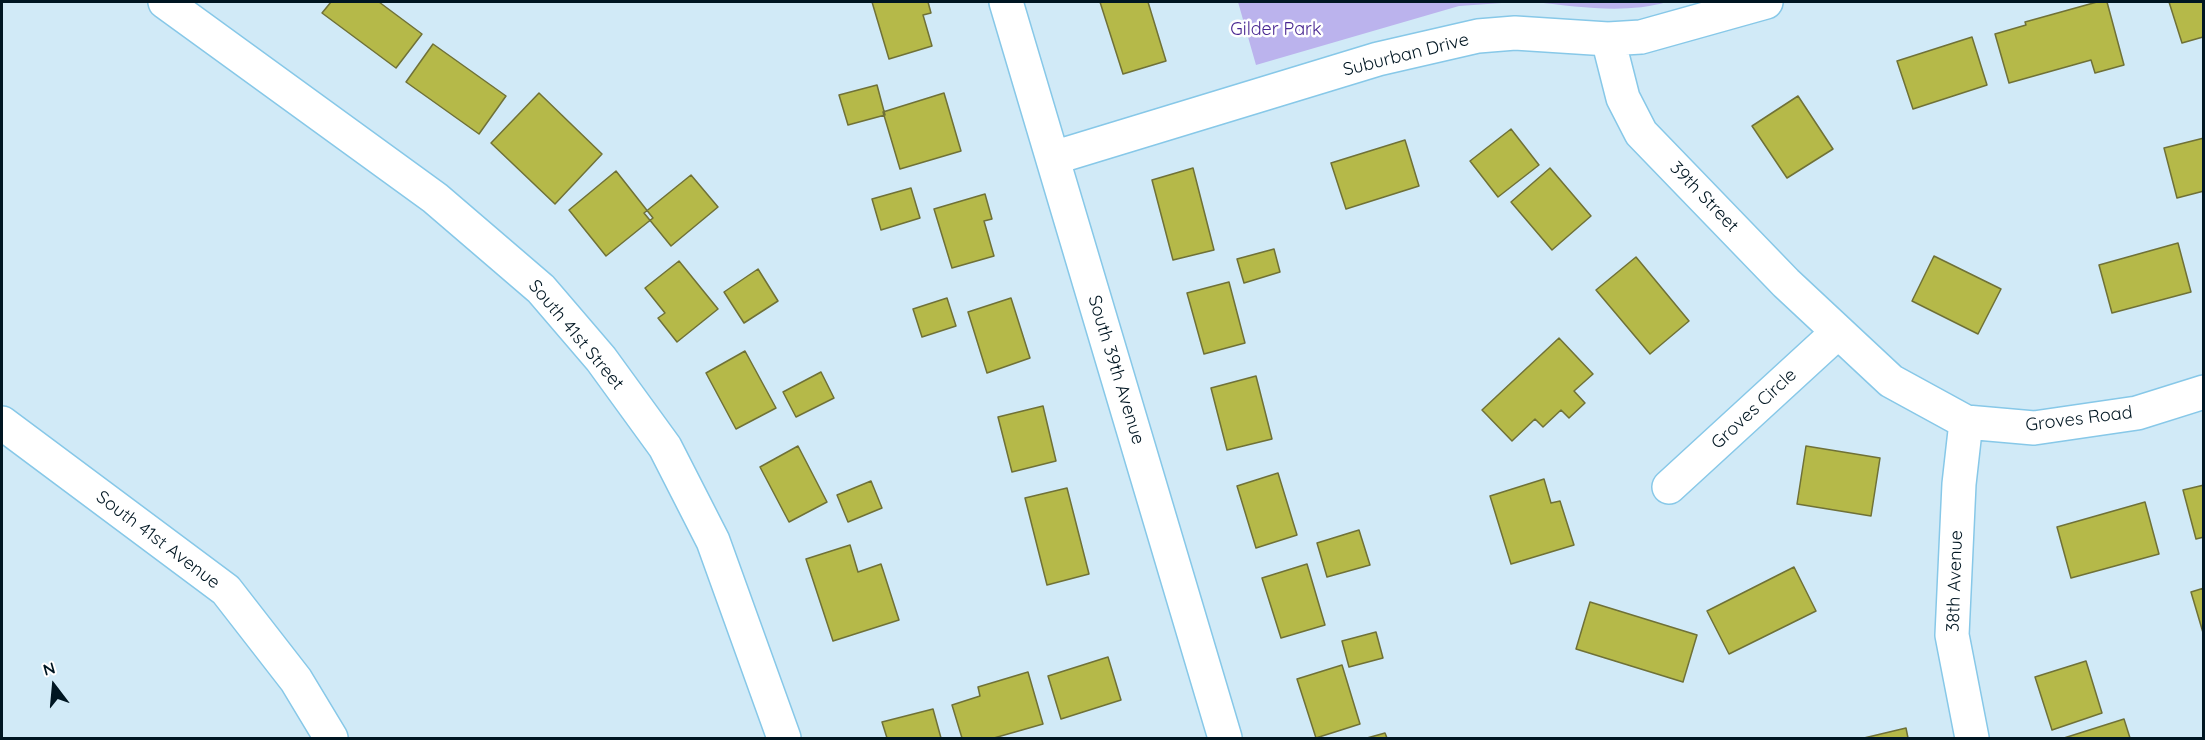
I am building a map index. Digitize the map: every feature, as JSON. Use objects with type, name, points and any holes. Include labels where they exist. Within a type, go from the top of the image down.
[{"type":"street","name":"South 41st Street","points":[[165,2],[435,198],[541,289],[601,359],[665,447],[713,541],[784,738]]},
{"type":"street","name":"South 39th Avenue","points":[[1006,2],[1225,738]]},
{"type":"street","name":"Suburban Drive","points":[[1053,158],[1378,59],[1478,36],[1515,33],[1608,39],[1641,37],[1766,2]]},
{"type":"street","name":"39th Street","points":[[1608,39],[1623,98],[1641,133],[1786,283],[1838,332]]},
{"type":"street","name":"Groves Road","points":[[1838,332],[1891,381],[1966,423],[2034,428],[2137,412],[2204,392]]},
{"type":"street","name":"Groves Circle","points":[[1669,487],[1838,332]]},
{"type":"street","name":"South 41st Avenue","points":[[2,423],[226,590],[296,680],[331,738]]},
{"type":"street","name":"38th Avenue","points":[[1966,423],[1959,484],[1952,635],[1972,738]]},
{"type":"green space","name":"Gilder Park","points":[[1238,2],[1516,2],[1459,6],[1256,65]]},
{"type":"green space","points":[[1536,2],[1667,2],[1619,9]]},
{"type":"building","points":[[331,2],[379,2],[422,34],[396,68],[322,13]]},
{"type":"building","points":[[872,2],[928,2],[931,13],[923,15],[932,46],[889,59]]},
{"type":"building","points":[[1100,2],[1148,2],[1166,61],[1123,74]]},
{"type":"building","points":[[2097,2],[2107,2],[2124,65],[2095,73],[2091,60],[2009,83],[1995,34],[2026,25],[2025,22]]},
{"type":"building","points":[[2169,2],[2204,2],[2204,40],[2203,37],[2182,43]]},
{"type":"building","points":[[1972,37],[1987,85],[1913,109],[1897,61]]},
{"type":"building","points":[[433,44],[506,96],[479,134],[406,82]]},
{"type":"building","points":[[877,85],[885,115],[848,125],[839,95]]},
{"type":"building","points":[[539,93],[602,154],[555,204],[491,143]]},
{"type":"building","points":[[944,93],[961,151],[900,169],[883,112]]},
{"type":"building","points":[[1798,96],[1833,149],[1787,178],[1752,126]]},
{"type":"building","points":[[1511,129],[1539,165],[1498,197],[1470,161]]},
{"type":"building","points":[[2204,138],[2204,191],[2177,198],[2164,148]]},
{"type":"building","points":[[1405,140],[1419,186],[1346,209],[1331,163]]},
{"type":"building","points":[[1193,168],[1214,250],[1173,260],[1152,180]]},
{"type":"building","points":[[1550,168],[1591,216],[1552,250],[1511,202]]},
{"type":"building","points":[[616,171],[653,218],[606,256],[569,210]]},
{"type":"building","points":[[691,175],[718,207],[671,246],[644,213]]},
{"type":"building","points":[[911,188],[920,218],[881,230],[872,199]]},
{"type":"building","points":[[985,194],[992,219],[984,221],[994,256],[952,268],[934,209]]},
{"type":"building","points":[[2178,243],[2191,292],[2112,313],[2099,265]]},
{"type":"building","points":[[1274,249],[1280,272],[1244,283],[1237,259]]},
{"type":"building","points":[[1934,256],[2001,289],[1978,334],[1912,301]]},
{"type":"building","points":[[1636,257],[1689,321],[1650,354],[1596,290]]},
{"type":"building","points":[[679,261],[718,309],[677,342],[658,318],[665,313],[645,288]]},
{"type":"building","points":[[758,269],[778,301],[744,323],[724,292]]},
{"type":"building","points":[[1229,282],[1245,343],[1204,354],[1187,293]]},
{"type":"building","points":[[947,298],[956,326],[922,337],[913,309]]},
{"type":"building","points":[[1011,298],[1030,358],[987,373],[968,312]]},
{"type":"building","points":[[1559,338],[1593,374],[1574,391],[1585,403],[1569,418],[1561,410],[1543,427],[1535,419],[1512,441],[1482,410]]},
{"type":"building","points":[[745,351],[776,408],[736,429],[706,373]]},
{"type":"building","points":[[821,372],[834,398],[796,417],[783,392]]},
{"type":"building","points":[[1256,376],[1272,439],[1227,450],[1211,388]]},
{"type":"building","points":[[1043,406],[1056,461],[1012,472],[998,417]]},
{"type":"building","points":[[798,446],[827,502],[789,522],[760,467]]},
{"type":"building","points":[[1806,446],[1880,458],[1871,516],[1797,504]]},
{"type":"building","points":[[1278,473],[1297,535],[1256,548],[1237,486]]},
{"type":"building","points":[[1544,479],[1551,503],[1560,501],[1574,545],[1511,564],[1490,496]]},
{"type":"building","points":[[871,481],[882,508],[848,522],[837,495]]},
{"type":"building","points":[[2204,485],[2204,537],[2196,539],[2183,490]]},
{"type":"building","points":[[1067,488],[1089,574],[1047,585],[1025,498]]},
{"type":"building","points":[[2145,502],[2159,554],[2071,578],[2057,527]]},
{"type":"building","points":[[1359,530],[1370,565],[1327,577],[1317,543]]},
{"type":"building","points":[[850,545],[858,572],[881,564],[899,620],[833,641],[806,559]]},
{"type":"building","points":[[1307,564],[1325,625],[1281,638],[1262,578]]},
{"type":"building","points":[[1794,567],[1816,611],[1729,654],[1707,611]]},
{"type":"building","points":[[2204,588],[2204,636],[2191,592]]},
{"type":"building","points":[[1590,602],[1697,635],[1683,682],[1576,649]]},
{"type":"building","points":[[1376,632],[1383,658],[1349,667],[1342,641]]},
{"type":"building","points":[[1108,657],[1121,700],[1061,719],[1048,676]]},
{"type":"building","points":[[2086,661],[2102,713],[2052,730],[2035,677]]},
{"type":"building","points":[[1342,665],[1360,724],[1316,738],[1297,679]]},
{"type":"building","points":[[1028,672],[1043,724],[994,738],[962,738],[952,705],[980,696],[978,687]]},
{"type":"building","points":[[933,709],[941,738],[887,738],[882,722]]},
{"type":"building","points":[[2124,719],[2130,738],[2064,738]]},
{"type":"building","points":[[1906,728],[1908,738],[1864,738]]},
{"type":"building","points":[[1385,733],[1387,738],[1367,738]]}]
